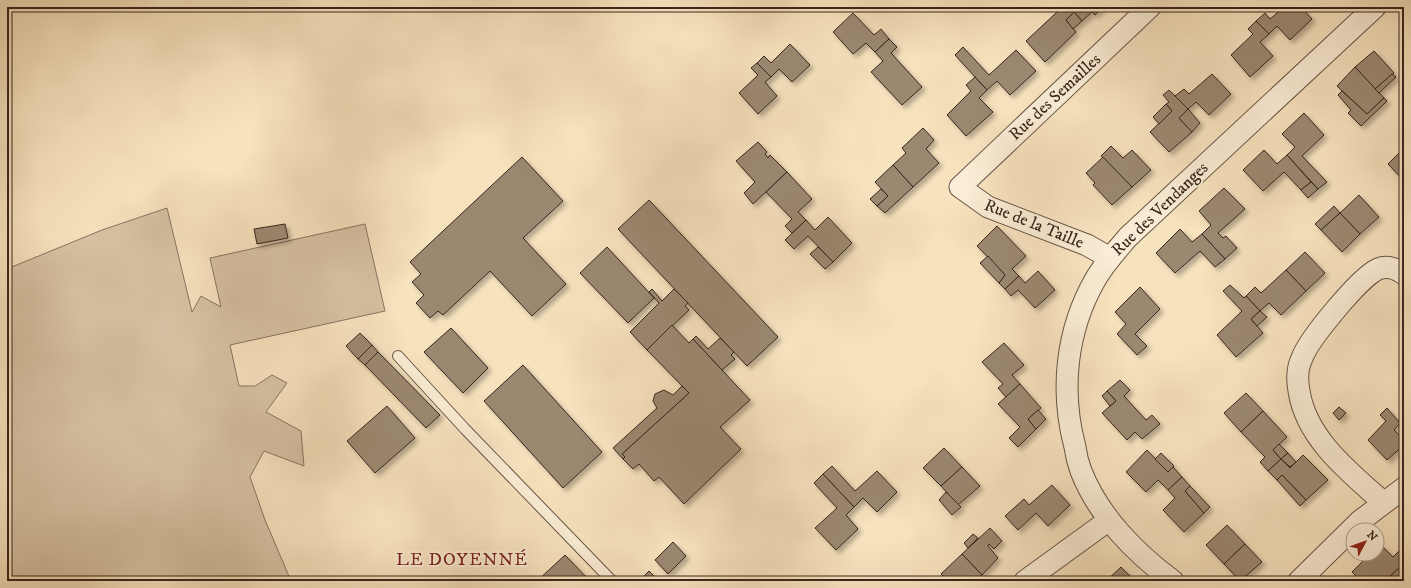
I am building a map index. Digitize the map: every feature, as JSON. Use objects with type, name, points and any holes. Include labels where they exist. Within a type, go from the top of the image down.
[{"type":"street","name":"Rue des Semailles","points":[[960,187],[1150,7]]},
{"type":"street","name":"Rue des Vendanges","points":[[1173,581],[1144,557],[1109,520],[1080,470],[1071,432],[1066,398],[1067,365],[1075,331],[1095,280],[1110,258],[1128,237],[1375,7]]},
{"type":"street","name":"Rue de la Taille","points":[[960,187],[988,207],[1087,245],[1110,258]]},
{"type":"street","points":[[1383,502],[1332,454],[1316,433],[1304,413],[1299,391],[1298,375],[1301,360],[1307,347],[1361,283],[1378,269],[1386,267],[1396,269],[1404,274]]},
{"type":"street","points":[[1299,581],[1354,526],[1383,502],[1404,488]]},
{"type":"street","points":[[1025,581],[1109,520]]},
{"type":"lane","points":[[398,356],[464,429],[612,581]]},
{"type":"shaded area","points":[[167,208],[192,312],[201,296],[221,307],[210,258],[365,224],[385,311],[230,345],[239,386],[255,386],[272,375],[287,383],[266,412],[301,431],[304,466],[264,451],[250,477],[265,520],[291,581],[7,581],[7,269],[102,230]]},
{"type":"building","points":[[1052,7],[1069,7],[1074,12],[1066,20],[1076,32],[1045,62],[1026,41],[1057,12]]},
{"type":"building","points":[[1079,7],[1088,7],[1092,12],[1082,21],[1074,12]]},
{"type":"building","points":[[1088,7],[1103,7],[1095,15]]},
{"type":"building","points":[[1284,7],[1301,7],[1312,19],[1290,40],[1277,26],[1269,34],[1256,21],[1265,13],[1270,19]]},
{"type":"building","points":[[1074,12],[1082,21],[1073,29],[1066,20]]},
{"type":"building","points":[[853,13],[874,35],[881,29],[889,39],[875,52],[866,43],[853,54],[833,32]]},
{"type":"building","points":[[1256,21],[1269,34],[1260,42],[1273,56],[1250,77],[1231,55],[1253,34],[1248,29]]},
{"type":"building","points":[[889,39],[897,47],[891,53],[922,87],[902,105],[871,72],[883,61],[875,52]]},
{"type":"building","points":[[790,44],[810,65],[792,82],[779,69],[771,77],[757,63],[764,56],[771,63]]},
{"type":"building","points":[[963,47],[989,75],[1016,50],[1036,71],[1010,95],[997,81],[987,90],[955,55]]},
{"type":"building","points":[[1374,51],[1394,73],[1375,89],[1355,67]]},
{"type":"building","points":[[757,63],[771,77],[765,82],[777,96],[758,114],[739,93],[758,75],[751,68]]},
{"type":"building","points":[[1355,67],[1384,98],[1367,114],[1337,86]]},
{"type":"building","points":[[1212,74],[1231,94],[1209,115],[1196,102],[1188,109],[1175,96],[1184,89],[1189,94]]},
{"type":"building","points":[[1392,74],[1396,77],[1379,93],[1375,89]]},
{"type":"building","points":[[975,77],[987,90],[979,98],[993,112],[966,136],[947,115],[971,91],[966,85]]},
{"type":"building","points":[[1169,90],[1188,109],[1179,118],[1192,132],[1169,152],[1150,132],[1172,111],[1166,104],[1169,102],[1163,95]]},
{"type":"building","points":[[1342,91],[1367,114],[1384,98],[1387,101],[1361,126],[1348,113],[1351,110],[1338,95]]},
{"type":"building","points":[[1166,104],[1172,111],[1159,124],[1153,117]]},
{"type":"building","points":[[1188,109],[1200,123],[1192,132],[1179,118]]},
{"type":"building","points":[[1304,113],[1324,135],[1302,156],[1327,182],[1318,189],[1287,155],[1295,147],[1282,134]]},
{"type":"building","points":[[923,128],[934,140],[926,149],[939,163],[913,187],[893,165],[906,153],[902,148]]},
{"type":"building","points":[[758,142],[767,152],[765,154],[768,158],[770,155],[787,172],[753,204],[744,193],[755,182],[736,161]]},
{"type":"building","points":[[1111,146],[1123,158],[1132,150],[1151,170],[1132,187],[1101,156]]},
{"type":"building","points":[[1404,148],[1404,181],[1388,164]]},
{"type":"building","points":[[1264,150],[1277,164],[1287,155],[1311,182],[1301,190],[1284,172],[1263,191],[1243,170]]},
{"type":"building","points":[[522,157],[563,201],[523,238],[566,284],[532,316],[490,271],[443,315],[438,311],[430,318],[416,303],[424,295],[412,282],[421,274],[410,262]]},
{"type":"building","points":[[1103,157],[1132,187],[1112,205],[1093,185],[1095,183],[1086,173]]},
{"type":"building","points":[[893,165],[913,187],[885,213],[877,206],[888,196],[875,182]]},
{"type":"building","points":[[787,172],[812,199],[798,212],[806,220],[792,233],[785,226],[792,219],[766,192]]},
{"type":"building","points":[[1311,182],[1318,189],[1308,198],[1301,190]]},
{"type":"building","points":[[1224,188],[1245,209],[1218,233],[1223,238],[1226,236],[1237,248],[1225,259],[1202,234],[1211,225],[1199,211]]},
{"type":"building","points":[[881,189],[888,196],[877,206],[870,199]]},
{"type":"building","points":[[1359,195],[1379,217],[1360,234],[1340,213]]},
{"type":"building","points":[[649,200],[778,337],[747,366],[618,229]]},
{"type":"building","points":[[1334,206],[1340,213],[1321,230],[1315,224]]},
{"type":"building","points":[[1340,213],[1360,234],[1342,252],[1321,230]]},
{"type":"building","points":[[828,217],[852,243],[833,262],[808,236],[794,249],[785,240],[806,220],[815,230]]},
{"type":"building","points":[[285,224],[288,238],[257,244],[254,229]]},
{"type":"building","points":[[997,226],[1026,256],[1012,269],[1019,276],[1005,289],[999,283],[1005,275],[977,246]]},
{"type":"building","points":[[1180,229],[1192,242],[1202,234],[1225,259],[1215,267],[1200,251],[1175,273],[1156,253]]},
{"type":"building","points":[[607,247],[654,298],[628,323],[580,273]]},
{"type":"building","points":[[818,247],[833,262],[825,269],[810,254]]},
{"type":"building","points":[[1305,252],[1325,273],[1306,291],[1286,270]]},
{"type":"building","points":[[988,256],[1005,275],[999,283],[980,263]]},
{"type":"building","points":[[1286,270],[1306,291],[1281,315],[1269,303],[1260,311],[1246,296],[1255,287],[1261,293]]},
{"type":"building","points":[[1038,271],[1055,290],[1035,308],[1018,290],[1011,296],[1005,289],[1019,276],[1025,283]]},
{"type":"building","points":[[1230,285],[1244,298],[1246,296],[1260,311],[1251,319],[1263,333],[1236,357],[1217,335],[1242,311],[1223,291]]},
{"type":"building","points":[[1140,287],[1160,309],[1135,334],[1147,346],[1137,355],[1117,334],[1126,324],[1115,312]]},
{"type":"building","points":[[652,289],[662,301],[674,289],[688,303],[685,306],[689,310],[647,350],[630,332],[659,303],[649,292]]},
{"type":"building","points":[[1260,311],[1267,317],[1257,326],[1251,319]]},
{"type":"building","points":[[672,325],[689,343],[693,339],[750,400],[720,427],[741,449],[684,504],[659,477],[654,481],[639,464],[633,469],[623,459],[625,457],[622,454],[689,393],[647,350]]},
{"type":"building","points":[[451,328],[488,368],[463,393],[424,352]]},
{"type":"building","points":[[360,333],[372,345],[358,359],[346,346]]},
{"type":"building","points":[[696,336],[708,349],[720,338],[734,352],[731,355],[735,359],[722,370],[693,339]]},
{"type":"building","points":[[1004,343],[1024,365],[1012,375],[1020,384],[1006,397],[998,388],[1003,384],[982,362]]},
{"type":"building","points":[[372,345],[378,352],[365,365],[358,359]]},
{"type":"building","points":[[378,352],[440,415],[426,428],[365,365]]},
{"type":"building","points":[[523,365],[602,452],[563,488],[484,401]]},
{"type":"building","points":[[1120,380],[1130,390],[1124,396],[1146,420],[1152,415],[1160,424],[1142,439],[1135,432],[1127,440],[1102,413],[1116,401],[1107,391]]},
{"type":"building","points":[[1020,384],[1041,408],[1028,419],[1036,429],[1018,447],[1009,438],[1020,427],[998,404]]},
{"type":"building","points":[[682,386],[689,393],[622,454],[625,457],[623,459],[613,448],[657,408],[653,401],[655,394],[664,390],[673,395]]},
{"type":"building","points":[[1107,391],[1116,401],[1110,406],[1102,396]]},
{"type":"building","points":[[1246,393],[1263,411],[1241,432],[1224,413]]},
{"type":"building","points":[[387,406],[415,438],[375,473],[347,441]]},
{"type":"building","points":[[1339,407],[1346,413],[1339,420],[1333,413]]},
{"type":"building","points":[[1387,408],[1400,423],[1394,430],[1404,440],[1404,445],[1387,460],[1368,440],[1386,421],[1380,415]]},
{"type":"building","points":[[1038,410],[1046,419],[1036,429],[1028,419]]},
{"type":"building","points":[[1263,411],[1287,437],[1273,450],[1281,459],[1268,471],[1260,462],[1265,457],[1241,432]]},
{"type":"building","points":[[1279,444],[1288,453],[1281,459],[1273,450]]},
{"type":"building","points":[[944,448],[962,467],[941,486],[923,468]]},
{"type":"building","points":[[1147,450],[1168,472],[1173,467],[1182,477],[1168,490],[1158,480],[1146,492],[1126,472]]},
{"type":"building","points":[[1161,453],[1174,466],[1168,472],[1155,459]]},
{"type":"building","points":[[1288,453],[1296,462],[1290,467],[1281,459]]},
{"type":"building","points":[[1303,455],[1328,480],[1306,500],[1282,475],[1277,480],[1268,471],[1281,459],[1290,468]]},
{"type":"building","points":[[832,466],[855,491],[877,471],[897,492],[877,512],[863,498],[854,507],[823,474]]},
{"type":"building","points":[[962,467],[980,486],[958,505],[941,486]]},
{"type":"building","points":[[823,474],[854,507],[846,515],[858,529],[836,550],[815,528],[837,508],[814,483]]},
{"type":"building","points":[[1282,475],[1306,500],[1300,506],[1277,480]]},
{"type":"building","points":[[1182,477],[1190,486],[1185,491],[1204,513],[1184,532],[1163,510],[1175,498],[1168,490]]},
{"type":"building","points":[[1052,485],[1070,505],[1048,526],[1036,513],[1018,530],[1005,516],[1024,499],[1029,505]]},
{"type":"building","points":[[1190,486],[1210,507],[1204,513],[1185,491]]},
{"type":"building","points":[[946,492],[961,507],[952,515],[939,500]]},
{"type":"building","points":[[1227,525],[1245,544],[1224,564],[1206,545]]},
{"type":"building","points":[[990,528],[1002,541],[994,549],[989,544],[988,546],[998,558],[982,575],[962,554]]},
{"type":"building","points":[[973,534],[978,538],[968,548],[964,543]]},
{"type":"building","points":[[673,542],[686,556],[668,574],[655,560]]},
{"type":"building","points":[[1245,544],[1262,562],[1240,581],[1224,564]]},
{"type":"building","points":[[1385,549],[1393,557],[1401,549],[1404,552],[1404,569],[1401,566],[1385,581],[1361,581],[1352,572],[1362,562],[1385,562]]},
{"type":"building","points":[[962,554],[982,575],[975,581],[948,581],[941,574]]},
{"type":"building","points":[[565,555],[590,581],[537,581]]},
{"type":"building","points":[[1401,566],[1404,569],[1404,573],[1395,581],[1386,580]]},
{"type":"building","points":[[1121,567],[1135,581],[1106,581]]},
{"type":"building","points":[[649,571],[658,580],[639,581]]},
{"type":"district","name":"LE DOYENNÉ","points":[[462,560]]}]
